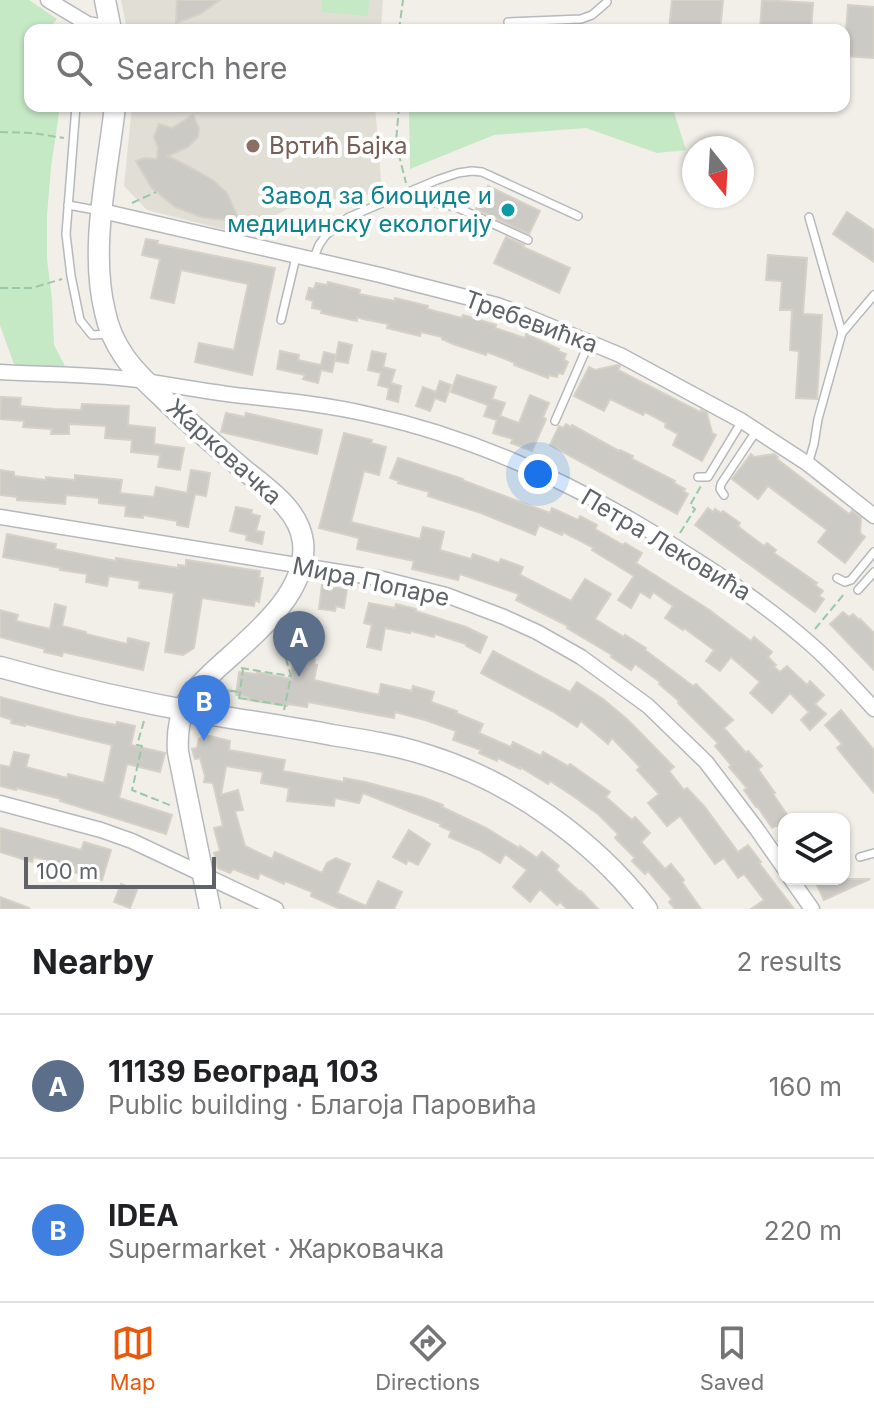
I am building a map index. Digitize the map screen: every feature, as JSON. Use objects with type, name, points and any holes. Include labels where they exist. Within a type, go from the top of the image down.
[{"type":"street","points":[[48,0],[88,24]]},
{"type":"street","points":[[105,0],[110,24]]},
{"type":"street","name":"Жарковачка","points":[[114,112],[99,257],[105,312],[112,334],[122,353],[145,381],[293,515],[302,538],[303,550],[296,582],[284,602],[198,687],[183,709]]},
{"type":"street","name":"Требевићка","points":[[102,211],[497,305],[651,370],[757,430],[808,464],[874,516]]},
{"type":"street","name":"Петра Лековића","points":[[0,372],[145,381],[334,407],[371,414],[447,436],[528,467],[593,498],[673,544],[752,597],[805,640],[874,709]]},
{"type":"street","name":"Мира Попаре","points":[[0,517],[383,579],[446,595],[504,617],[581,657],[648,706],[706,762],[778,859]]},
{"type":"street","points":[[0,667],[77,688],[383,744],[460,766],[515,795],[567,830],[618,876],[647,909]]},
{"type":"street","points":[[183,709],[178,752],[210,909]]},
{"type":"street","points":[[0,803],[132,841],[276,909]]},
{"type":"street","points":[[795,885],[812,909]]},
{"type":"lane","points":[[508,22],[581,19],[592,15],[605,1]]},
{"type":"lane","points":[[75,112],[66,234],[71,276],[80,320],[92,335],[112,334]]},
{"type":"lane","points":[[313,260],[321,241],[333,227],[349,217],[458,173],[482,172],[578,216]]},
{"type":"lane","points":[[393,199],[456,207],[528,240]]},
{"type":"lane","points":[[68,205],[102,211]]},
{"type":"lane","points":[[809,217],[842,333]]},
{"type":"lane","points":[[281,320],[296,257]]},
{"type":"lane","points":[[808,464],[842,333],[874,295]]},
{"type":"lane","points":[[555,421],[589,343]]},
{"type":"lane","points":[[702,478],[742,421]]},
{"type":"lane","points":[[724,495],[721,484],[757,430]]},
{"type":"lane","points":[[837,578],[845,582],[851,580],[874,552]]},
{"type":"lane","points":[[858,590],[874,572]]},
{"type":"lane","points":[[860,857],[874,853]]},
{"type":"path","points":[[400,24],[403,0]]},
{"type":"path","points":[[399,112],[396,143],[408,192]]},
{"type":"path","points":[[0,132],[73,139]]},
{"type":"path","points":[[129,204],[156,192]]},
{"type":"path","points":[[0,288],[32,288],[71,276]]},
{"type":"path","points":[[673,544],[695,509],[690,505],[702,478]]},
{"type":"path","points":[[805,640],[847,591]]},
{"type":"path","points":[[278,630],[291,676],[283,716]]},
{"type":"path","points":[[234,668],[291,676]]},
{"type":"path","points":[[243,668],[239,698],[285,706]]},
{"type":"path","points":[[220,689],[239,692]]},
{"type":"path","points":[[143,722],[137,745],[142,746],[132,790],[169,804]]},
{"type":"shaded area","points":[[121,0],[383,0],[381,24],[126,24]]},
{"type":"shaded area","name":"Вртић Бајка","points":[[131,112],[375,112],[382,192],[290,208],[238,233],[147,210],[124,186]]},
{"type":"green space","points":[[0,0],[29,0],[57,19],[53,24],[24,24],[24,112],[59,112],[47,215],[47,259],[54,345],[66,368],[15,367],[0,325]]},
{"type":"green space","points":[[322,0],[369,0],[368,16],[321,12]]},
{"type":"green space","points":[[409,112],[674,112],[682,137],[682,150],[657,153],[586,128],[494,135],[410,169]]},
{"type":"building","points":[[177,0],[220,0],[200,14],[176,23]]},
{"type":"building","points":[[672,0],[723,0],[721,24],[670,24]]},
{"type":"building","points":[[762,0],[813,3],[811,24],[760,24]]},
{"type":"building","points":[[848,5],[874,7],[874,58],[850,56],[850,24],[847,24]]},
{"type":"building","points":[[193,115],[199,128],[198,137],[188,147],[168,156],[214,181],[227,193],[239,220],[201,217],[175,207],[151,187],[136,161],[157,159],[158,147],[154,137],[159,124],[172,128]]},
{"type":"building","name":"Завод за биоциде и медицинску екологију","points":[[488,186],[540,211],[529,234],[476,209]]},
{"type":"building","points":[[847,212],[874,230],[874,262],[833,234]]},
{"type":"building","points":[[506,237],[570,268],[559,293],[494,263]]},
{"type":"building","points":[[146,239],[158,241],[157,244],[275,268],[252,375],[195,362],[199,343],[234,350],[248,284],[181,270],[174,303],[151,298],[160,259],[142,255]]},
{"type":"building","points":[[768,255],[807,258],[803,314],[822,315],[817,399],[796,398],[799,351],[790,350],[792,310],[780,310],[782,281],[766,280]]},
{"type":"building","points":[[328,282],[360,290],[359,294],[395,301],[395,298],[462,318],[463,315],[525,338],[526,334],[559,349],[566,354],[564,360],[568,362],[563,374],[558,373],[557,377],[549,375],[548,378],[487,352],[486,355],[453,344],[442,337],[421,332],[420,336],[387,328],[388,324],[321,313],[322,310],[312,308],[313,301],[306,299],[309,288],[314,289],[316,283],[327,285]]},
{"type":"building","points":[[339,342],[352,345],[348,363],[335,361]]},
{"type":"building","points":[[280,351],[299,355],[298,360],[321,365],[324,352],[336,355],[332,372],[321,370],[318,383],[303,379],[305,375],[277,369]]},
{"type":"building","points":[[372,351],[386,354],[383,367],[395,370],[391,383],[401,386],[398,402],[387,399],[389,388],[378,385],[381,373],[368,370]]},
{"type":"building","points":[[620,366],[618,370],[707,413],[712,433],[716,435],[702,461],[673,445],[678,434],[665,427],[666,423],[645,412],[643,415],[610,399],[604,411],[574,396],[589,367],[595,370]]},
{"type":"building","points":[[457,375],[496,387],[492,399],[505,403],[500,416],[519,423],[530,395],[549,403],[543,417],[546,419],[532,451],[511,443],[513,439],[493,433],[497,420],[484,416],[488,405],[451,392]]},
{"type":"building","points":[[440,381],[451,385],[445,402],[435,398],[430,411],[416,406],[423,387],[436,392]]},
{"type":"building","points":[[1,397],[21,398],[20,406],[54,409],[81,410],[82,404],[129,406],[128,425],[155,428],[154,444],[184,448],[180,470],[158,467],[160,455],[131,452],[132,440],[105,438],[106,426],[69,424],[69,434],[51,434],[52,429],[23,427],[24,421],[0,419]]},
{"type":"building","points":[[226,413],[245,417],[246,413],[322,430],[317,454],[221,432]]},
{"type":"building","points":[[566,424],[633,456],[632,459],[685,489],[683,491],[688,494],[677,514],[550,445],[559,426],[563,428]]},
{"type":"building","points":[[344,433],[386,447],[379,475],[364,471],[351,522],[420,539],[423,527],[444,532],[440,550],[471,559],[473,554],[499,563],[501,559],[523,567],[520,575],[571,601],[585,579],[611,594],[595,619],[646,648],[693,686],[696,684],[733,720],[724,728],[762,766],[758,769],[786,813],[778,813],[778,826],[772,828],[756,807],[744,790],[747,788],[715,746],[718,743],[660,682],[635,664],[631,670],[568,626],[516,600],[519,594],[460,574],[458,580],[412,569],[414,561],[357,549],[359,538],[319,528]]},
{"type":"building","points":[[751,454],[754,457],[774,454],[849,514],[852,511],[861,518],[860,533],[865,537],[845,563],[818,542],[827,530],[768,486],[758,499],[732,479]]},
{"type":"building","points":[[398,458],[550,513],[552,508],[578,520],[580,516],[597,525],[595,529],[642,553],[636,563],[751,641],[754,637],[772,652],[768,657],[780,672],[787,666],[807,685],[810,681],[824,695],[815,704],[826,714],[810,730],[801,720],[809,712],[790,693],[772,713],[750,693],[760,682],[731,657],[720,671],[706,661],[714,650],[665,618],[673,606],[653,592],[650,598],[640,592],[631,608],[618,600],[634,576],[592,550],[594,548],[563,532],[562,535],[539,525],[535,535],[428,496],[429,492],[398,483],[390,478]]},
{"type":"building","points":[[0,470],[14,472],[14,476],[46,480],[46,477],[75,480],[75,475],[122,480],[120,493],[154,497],[156,487],[187,493],[191,470],[210,473],[206,496],[195,494],[188,527],[177,525],[177,521],[143,515],[143,518],[125,516],[126,506],[99,503],[99,498],[66,495],[65,504],[17,500],[17,497],[0,495]]},
{"type":"building","points":[[236,507],[252,510],[251,514],[260,516],[256,531],[264,532],[262,544],[246,540],[247,535],[230,531]]},
{"type":"building","points":[[708,508],[713,512],[715,509],[721,513],[723,511],[740,523],[738,526],[744,531],[764,546],[767,543],[776,550],[774,553],[817,583],[815,585],[823,591],[819,596],[824,599],[815,612],[695,525]]},
{"type":"building","points":[[7,534],[56,544],[55,549],[116,561],[116,558],[178,568],[178,565],[186,566],[186,560],[260,571],[259,578],[263,578],[259,602],[255,600],[254,606],[202,598],[194,648],[183,655],[165,652],[174,593],[139,588],[140,581],[109,576],[107,586],[86,582],[87,574],[3,557]]},
{"type":"building","points":[[322,585],[347,589],[344,608],[336,606],[335,611],[319,609]]},
{"type":"building","points":[[369,603],[395,608],[396,604],[416,609],[487,637],[480,653],[466,644],[435,634],[434,637],[385,628],[381,650],[367,647],[372,625],[364,623]]},
{"type":"building","points":[[55,604],[66,607],[62,626],[127,644],[128,638],[149,643],[143,670],[63,652],[62,656],[44,652],[45,649],[0,637],[0,610],[18,615],[16,621],[50,629]]},
{"type":"building","points":[[843,612],[849,617],[853,614],[874,633],[874,670],[830,624]]},
{"type":"building","points":[[493,651],[570,692],[577,682],[628,720],[674,767],[669,771],[684,790],[687,788],[704,806],[738,852],[748,845],[794,909],[751,909],[764,900],[744,874],[738,878],[724,858],[715,864],[680,816],[667,826],[648,803],[659,794],[637,770],[640,767],[612,738],[608,744],[581,721],[577,727],[481,673]]},
{"type":"building","points":[[294,656],[315,659],[314,680],[379,695],[381,684],[412,691],[413,686],[434,692],[431,702],[483,724],[479,733],[511,747],[513,742],[541,756],[543,752],[568,766],[570,764],[610,792],[606,797],[632,820],[635,817],[650,833],[641,842],[665,869],[671,864],[701,909],[675,909],[669,902],[672,899],[648,871],[645,874],[632,861],[635,858],[615,838],[618,834],[573,796],[520,767],[498,758],[497,761],[479,753],[481,750],[453,740],[456,731],[395,712],[394,718],[308,702],[307,707],[287,706],[236,695],[239,672],[257,672],[291,679]]},
{"type":"building","points":[[229,690],[227,704],[213,702],[214,692]]},
{"type":"building","points":[[0,697],[77,717],[135,726],[131,745],[165,753],[160,772],[127,764],[119,798],[172,815],[166,834],[61,799],[0,786],[0,765],[10,767],[14,752],[29,755],[26,767],[67,778],[68,774],[104,783],[112,745],[11,723],[12,720],[0,716]]},
{"type":"building","points":[[841,710],[874,750],[874,793],[837,748],[842,744],[825,725]]},
{"type":"building","points":[[206,735],[230,741],[229,750],[285,760],[283,771],[344,782],[344,778],[365,782],[443,805],[537,858],[542,852],[559,866],[556,870],[598,909],[567,909],[560,902],[557,905],[540,889],[530,902],[513,887],[527,870],[505,854],[500,863],[449,837],[451,831],[441,824],[363,793],[359,803],[335,798],[334,806],[287,801],[289,788],[261,783],[263,772],[226,766],[221,795],[238,790],[243,810],[235,811],[245,846],[272,859],[275,852],[322,873],[327,863],[336,858],[350,864],[337,893],[366,906],[378,881],[402,892],[394,909],[340,909],[311,896],[312,892],[285,881],[284,884],[260,873],[258,879],[233,869],[230,873],[218,868],[214,853],[220,851],[214,828],[223,826],[213,783],[204,782],[200,758],[195,759],[192,749],[197,748],[199,739]]},
{"type":"building","points":[[0,828],[81,850],[84,842],[111,850],[102,880],[74,872],[76,868],[34,857],[32,862],[0,852]]},
{"type":"building","points":[[409,830],[430,844],[418,865],[408,860],[406,864],[393,857]]},
{"type":"building","points":[[850,879],[870,879],[824,900],[817,885],[850,885]]},
{"type":"building","points":[[121,884],[137,890],[130,908],[114,902]]},
{"type":"building","points":[[0,897],[29,908],[29,909],[0,909]]},
{"type":"place","name":"Вртић Бајка","points":[[253,146]]},
{"type":"place","name":"Завод за биоциде и медицинску екологију","points":[[508,210]]},
{"type":"place","name":"11139 Београд 103","points":[[299,677]]},
{"type":"place","name":"IDEA","points":[[204,741]]}]
